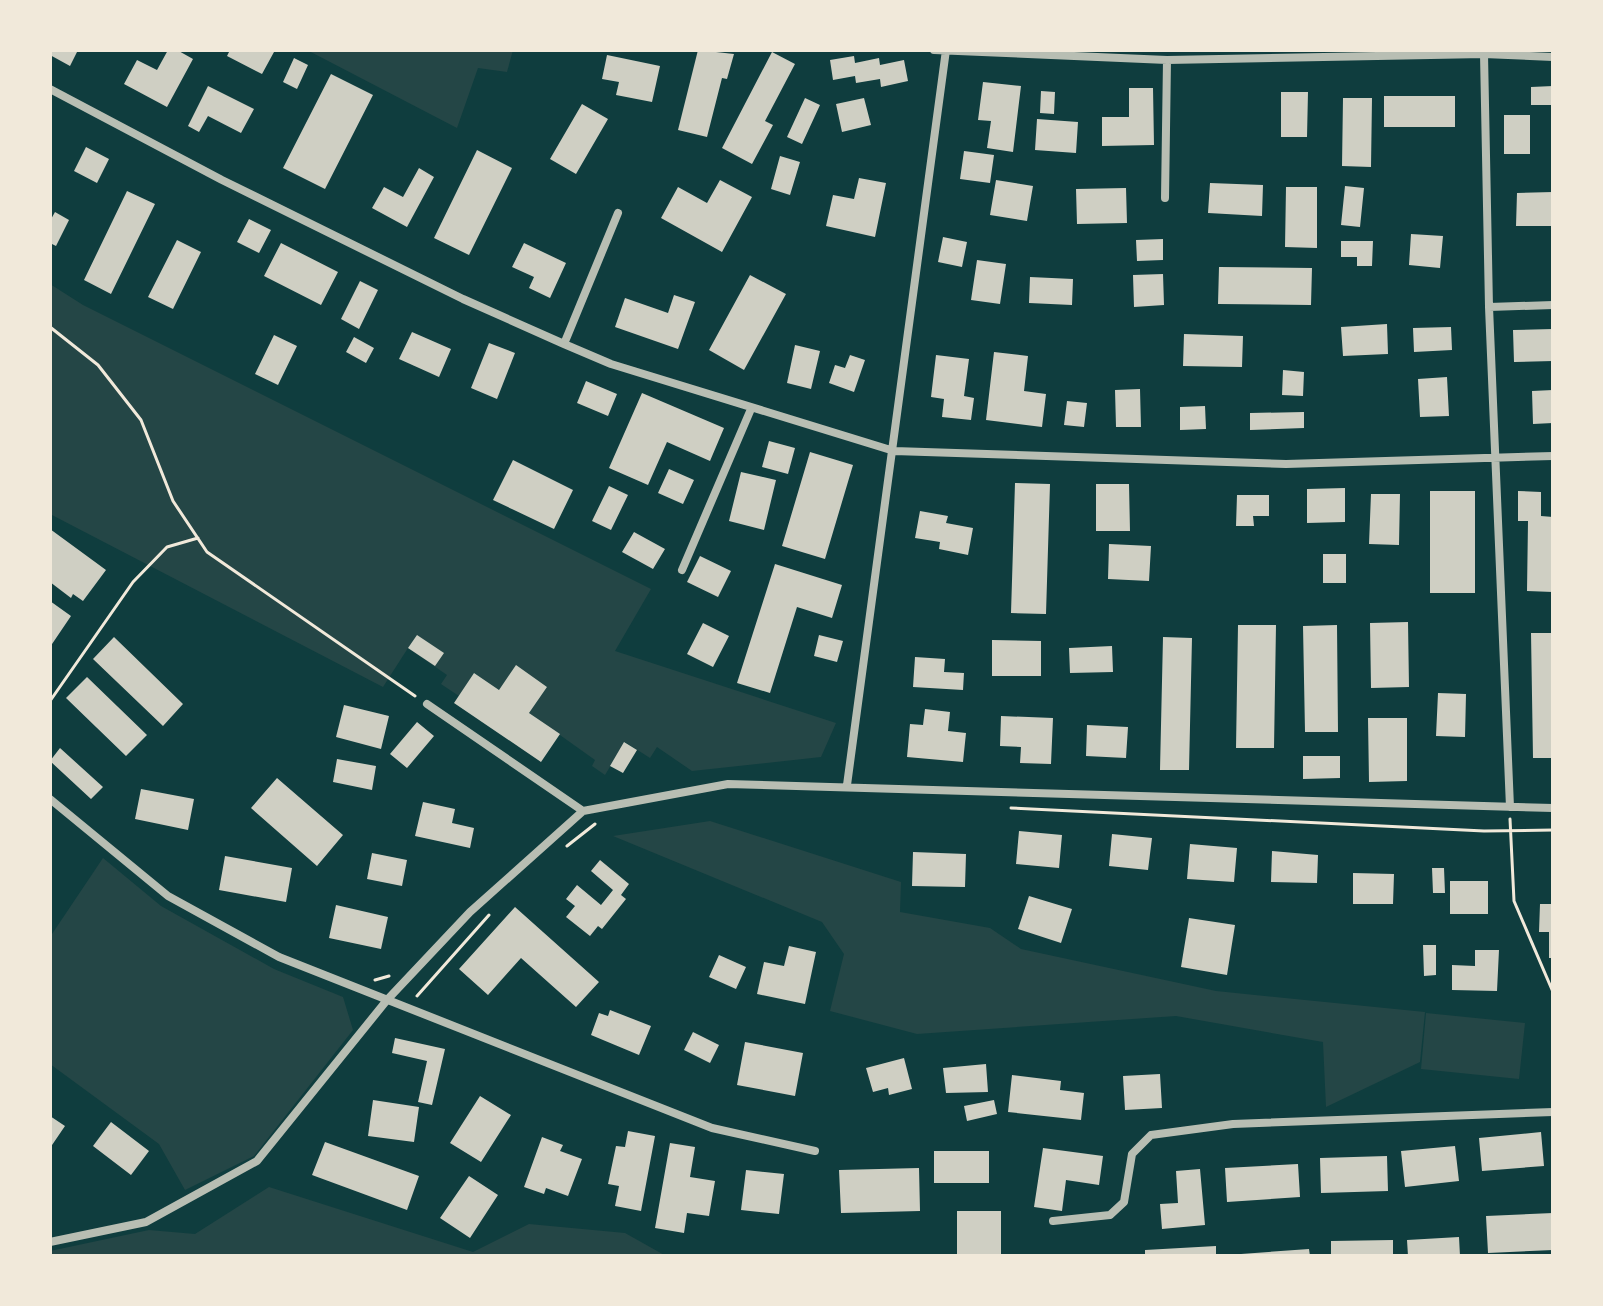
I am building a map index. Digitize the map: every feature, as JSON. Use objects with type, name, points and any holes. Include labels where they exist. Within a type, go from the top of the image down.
[{"type":"street","points":[[934,50],[1167,60],[1484,54],[1553,57]]},
{"type":"street","points":[[847,785],[946,51]]},
{"type":"street","points":[[1484,54],[1489,307],[1510,807]]},
{"type":"street","points":[[1165,198],[1167,60]]},
{"type":"street","points":[[50,89],[222,180],[564,344],[611,364],[894,451],[1286,464],[1553,456]]},
{"type":"street","points":[[564,344],[618,213]]},
{"type":"street","points":[[1489,307],[1553,305]]},
{"type":"street","points":[[682,570],[751,409]]},
{"type":"street","points":[[427,704],[583,811]]},
{"type":"street","points":[[50,1242],[146,1222],[257,1161],[387,1000],[470,912],[583,811],[728,784],[847,785],[1553,808]]},
{"type":"street","points":[[50,799],[168,896],[279,957],[712,1128],[815,1151]]},
{"type":"street","points":[[1053,1221],[1110,1215],[1124,1202],[1132,1154],[1151,1135],[1233,1124],[1553,1112]]},
{"type":"path","points":[[50,327],[98,365],[141,420],[173,501],[207,552],[427,704]]},
{"type":"path","points":[[50,701],[133,582],[167,547],[198,538]]},
{"type":"path","points":[[1510,807],[1514,901],[1553,992]]},
{"type":"path","points":[[1007,808],[1510,831],[1553,830]]},
{"type":"path","points":[[565,848],[600,821]]},
{"type":"path","points":[[407,1008],[495,909]]},
{"type":"path","points":[[372,981],[386,974],[421,992]]},
{"type":"shaded area","points":[[307,50],[513,50],[507,72],[478,68],[457,128]]},
{"type":"shaded area","points":[[50,284],[83,305],[651,589],[615,651],[836,723],[821,757],[692,771],[657,747],[650,758],[625,742],[605,775],[592,766],[595,760],[529,713],[547,687],[516,666],[499,690],[474,673],[459,696],[441,684],[447,675],[408,648],[383,687],[50,514]]},
{"type":"shaded area","points":[[710,821],[901,882],[900,912],[990,928],[1021,949],[1216,991],[1425,1012],[1420,1062],[1326,1107],[1323,1042],[1176,1016],[917,1034],[830,1011],[844,954],[822,922],[613,836]]},
{"type":"shaded area","points":[[103,858],[161,906],[274,969],[343,997],[353,1030],[254,1156],[185,1190],[159,1144],[50,1064],[50,937]]},
{"type":"shaded area","points":[[1426,1013],[1525,1023],[1519,1079],[1421,1069]]},
{"type":"shaded area","points":[[269,1187],[473,1252],[529,1224],[625,1233],[666,1256],[50,1256],[50,1251],[149,1230],[195,1234]]},
{"type":"building","points":[[50,50],[78,50],[70,66],[50,55]]},
{"type":"building","points":[[168,50],[177,50],[193,59],[167,107],[124,84],[137,60],[157,70]]},
{"type":"building","points":[[230,50],[274,52],[262,74],[227,56]]},
{"type":"building","points":[[698,50],[734,54],[727,79],[722,78],[707,137],[678,130]]},
{"type":"building","points":[[772,52],[795,64],[765,121],[773,125],[752,164],[722,148]]},
{"type":"building","points":[[607,55],[660,66],[652,102],[616,95],[619,82],[602,79]]},
{"type":"building","points":[[854,56],[855,63],[879,58],[880,65],[904,60],[908,81],[881,87],[880,79],[856,83],[855,76],[833,80],[830,60]]},
{"type":"building","points":[[294,58],[308,65],[297,89],[283,82]]},
{"type":"building","points":[[331,74],[373,95],[325,189],[283,168]]},
{"type":"building","points":[[983,82],[1021,86],[1013,152],[987,148],[991,121],[978,120]]},
{"type":"building","points":[[208,86],[254,109],[241,133],[208,116],[199,132],[188,126]]},
{"type":"building","points":[[1553,86],[1553,105],[1531,105],[1531,87]]},
{"type":"building","points":[[1129,88],[1153,88],[1154,145],[1102,146],[1102,117],[1129,117]]},
{"type":"building","points":[[1041,91],[1055,92],[1054,114],[1040,113]]},
{"type":"building","points":[[1281,92],[1308,92],[1307,137],[1281,137]]},
{"type":"building","points":[[1384,96],[1455,96],[1455,127],[1384,127]]},
{"type":"building","points":[[805,98],[820,105],[802,144],[787,137]]},
{"type":"building","points":[[864,98],[871,125],[842,132],[836,104]]},
{"type":"building","points":[[1343,98],[1372,98],[1371,167],[1342,166]]},
{"type":"building","points":[[582,104],[608,119],[576,174],[550,159]]},
{"type":"building","points":[[1504,115],[1530,115],[1530,154],[1504,154]]},
{"type":"building","points":[[1037,119],[1078,122],[1076,153],[1035,150]]},
{"type":"building","points":[[86,147],[109,159],[97,183],[74,171]]},
{"type":"building","points":[[477,150],[512,168],[469,255],[434,238]]},
{"type":"building","points":[[964,151],[994,155],[990,183],[960,179]]},
{"type":"building","points":[[780,156],[800,162],[790,195],[771,189]]},
{"type":"building","points":[[419,168],[434,177],[407,227],[372,208],[384,187],[403,197]]},
{"type":"building","points":[[859,178],[886,183],[875,237],[826,226],[833,195],[854,199]]},
{"type":"building","points":[[720,180],[752,197],[722,252],[661,218],[678,187],[707,203]]},
{"type":"building","points":[[996,180],[1033,186],[1027,221],[990,215]]},
{"type":"building","points":[[1210,183],[1263,185],[1262,216],[1208,213]]},
{"type":"building","points":[[1345,186],[1364,188],[1360,227],[1341,225]]},
{"type":"building","points":[[1286,187],[1317,187],[1317,248],[1285,247]]},
{"type":"building","points":[[1126,188],[1127,223],[1077,224],[1076,189]]},
{"type":"building","points":[[127,191],[155,204],[111,294],[84,280]]},
{"type":"building","points":[[1553,192],[1553,226],[1516,226],[1517,193]]},
{"type":"building","points":[[55,212],[69,220],[56,246],[50,243],[50,221]]},
{"type":"building","points":[[249,219],[271,230],[259,253],[237,242]]},
{"type":"building","points":[[1411,234],[1443,236],[1440,268],[1409,265]]},
{"type":"building","points":[[943,237],[967,242],[962,267],[938,262]]},
{"type":"building","points":[[1163,239],[1163,260],[1137,261],[1136,240]]},
{"type":"building","points":[[177,240],[201,252],[173,309],[148,297]]},
{"type":"building","points":[[1341,241],[1373,241],[1372,266],[1357,266],[1357,257],[1341,257]]},
{"type":"building","points":[[281,243],[338,272],[321,305],[264,276]]},
{"type":"building","points":[[524,243],[566,263],[550,298],[529,288],[534,277],[512,267]]},
{"type":"building","points":[[977,260],[1006,264],[1000,304],[971,300]]},
{"type":"building","points":[[1219,267],[1312,268],[1311,305],[1218,304]]},
{"type":"building","points":[[1163,274],[1164,305],[1134,307],[1133,275]]},
{"type":"building","points":[[750,275],[786,294],[744,370],[709,350]]},
{"type":"building","points":[[1030,277],[1073,279],[1072,305],[1029,303]]},
{"type":"building","points":[[360,281],[378,290],[359,329],[341,319]]},
{"type":"building","points":[[674,295],[695,302],[678,349],[615,327],[625,298],[668,313]]},
{"type":"building","points":[[1387,324],[1388,354],[1343,356],[1341,327]]},
{"type":"building","points":[[1451,327],[1452,350],[1414,352],[1413,328]]},
{"type":"building","points":[[1553,329],[1553,361],[1514,362],[1513,330]]},
{"type":"building","points":[[412,332],[451,349],[439,377],[399,359]]},
{"type":"building","points":[[1184,334],[1243,336],[1242,367],[1183,366]]},
{"type":"building","points":[[274,335],[297,346],[278,385],[255,374]]},
{"type":"building","points":[[354,337],[374,348],[366,363],[346,352]]},
{"type":"building","points":[[489,343],[515,353],[497,399],[471,388]]},
{"type":"building","points":[[795,345],[820,351],[811,389],[787,383]]},
{"type":"building","points":[[994,352],[1028,356],[1024,391],[1046,394],[1042,427],[986,420]]},
{"type":"building","points":[[850,355],[865,360],[854,392],[829,383],[835,365],[845,368]]},
{"type":"building","points":[[936,355],[969,359],[964,396],[974,398],[971,420],[942,417],[944,399],[931,397]]},
{"type":"building","points":[[1283,370],[1304,372],[1303,396],[1282,395]]},
{"type":"building","points":[[1447,377],[1449,416],[1420,417],[1418,379]]},
{"type":"building","points":[[586,381],[617,394],[608,416],[577,403]]},
{"type":"building","points":[[1140,389],[1141,427],[1116,427],[1115,390]]},
{"type":"building","points":[[1553,390],[1553,423],[1533,424],[1532,391]]},
{"type":"building","points":[[642,393],[724,428],[710,461],[667,442],[648,485],[609,468]]},
{"type":"building","points":[[1067,401],[1087,403],[1084,427],[1064,425]]},
{"type":"building","points":[[1205,406],[1206,429],[1180,430],[1180,407]]},
{"type":"building","points":[[1304,412],[1304,428],[1250,430],[1250,413]]},
{"type":"building","points":[[769,441],[795,448],[788,474],[762,467]]},
{"type":"building","points":[[810,452],[853,465],[825,559],[782,546]]},
{"type":"building","points":[[513,460],[573,490],[554,529],[493,500]]},
{"type":"building","points":[[669,469],[694,480],[683,504],[658,493]]},
{"type":"building","points":[[741,472],[776,480],[764,530],[729,521]]},
{"type":"building","points":[[1015,483],[1050,484],[1046,614],[1011,613]]},
{"type":"building","points":[[1096,484],[1129,484],[1130,531],[1096,531]]},
{"type":"building","points":[[609,486],[628,495],[611,530],[592,521]]},
{"type":"building","points":[[1345,488],[1345,522],[1307,523],[1307,489]]},
{"type":"building","points":[[1430,491],[1475,491],[1475,593],[1430,593]]},
{"type":"building","points":[[1518,491],[1541,492],[1541,516],[1553,517],[1553,592],[1527,591],[1528,521],[1518,521]]},
{"type":"building","points":[[1371,494],[1400,494],[1399,545],[1369,544]]},
{"type":"building","points":[[1237,495],[1269,495],[1269,516],[1253,516],[1254,526],[1236,526]]},
{"type":"building","points":[[920,511],[948,516],[946,523],[973,528],[968,555],[939,549],[940,542],[915,538]]},
{"type":"building","points":[[50,529],[106,570],[83,601],[73,594],[71,598],[50,582]]},
{"type":"building","points":[[634,532],[665,549],[653,569],[622,552]]},
{"type":"building","points":[[1109,544],[1151,546],[1149,581],[1108,579]]},
{"type":"building","points":[[1323,554],[1346,554],[1346,583],[1323,583]]},
{"type":"building","points":[[700,556],[731,571],[718,597],[687,582]]},
{"type":"building","points":[[775,564],[842,585],[832,618],[797,607],[770,693],[737,683]]},
{"type":"building","points":[[50,601],[71,616],[50,647]]},
{"type":"building","points":[[1408,622],[1409,687],[1371,688],[1370,623]]},
{"type":"building","points":[[703,623],[729,636],[713,667],[687,654]]},
{"type":"building","points":[[1238,625],[1276,625],[1274,748],[1236,748]]},
{"type":"building","points":[[1337,625],[1338,732],[1305,732],[1303,626]]},
{"type":"building","points":[[1531,633],[1553,633],[1553,758],[1533,758]]},
{"type":"building","points":[[417,635],[444,653],[435,666],[408,648]]},
{"type":"building","points":[[819,635],[843,641],[837,662],[814,656]]},
{"type":"building","points":[[114,637],[183,704],[163,726],[93,659]]},
{"type":"building","points":[[1163,637],[1192,638],[1189,770],[1160,770]]},
{"type":"building","points":[[992,640],[1041,641],[1041,676],[992,676]]},
{"type":"building","points":[[1112,646],[1113,672],[1070,673],[1069,648]]},
{"type":"building","points":[[915,657],[945,659],[944,672],[964,673],[963,690],[913,687]]},
{"type":"building","points":[[516,665],[547,687],[529,713],[560,734],[541,762],[454,703],[474,673],[499,690]]},
{"type":"building","points":[[87,677],[147,735],[126,756],[66,698]]},
{"type":"building","points":[[1438,693],[1466,694],[1465,737],[1436,736]]},
{"type":"building","points":[[344,705],[389,716],[381,749],[336,737]]},
{"type":"building","points":[[925,709],[950,712],[948,731],[966,733],[963,762],[907,757],[910,724],[923,725]]},
{"type":"building","points":[[1001,716],[1053,718],[1051,764],[1020,763],[1021,747],[1000,746]]},
{"type":"building","points":[[1368,718],[1407,718],[1407,781],[1369,782]]},
{"type":"building","points":[[417,722],[434,736],[407,768],[390,754]]},
{"type":"building","points":[[1087,725],[1128,727],[1126,758],[1086,756]]},
{"type":"building","points":[[624,742],[637,750],[623,773],[610,766]]},
{"type":"building","points":[[60,748],[103,787],[91,799],[50,761]]},
{"type":"building","points":[[1303,756],[1340,756],[1340,778],[1303,779]]},
{"type":"building","points":[[337,759],[376,766],[372,790],[333,782]]},
{"type":"building","points":[[277,778],[343,835],[317,866],[251,808]]},
{"type":"building","points":[[141,789],[194,799],[188,830],[135,819]]},
{"type":"building","points":[[423,802],[455,809],[452,823],[474,828],[470,848],[415,836]]},
{"type":"building","points":[[1019,831],[1062,835],[1059,868],[1016,864]]},
{"type":"building","points":[[1112,834],[1152,838],[1148,870],[1109,866]]},
{"type":"building","points":[[1190,844],[1237,848],[1234,882],[1187,879]]},
{"type":"building","points":[[1272,851],[1318,855],[1317,883],[1271,882]]},
{"type":"building","points":[[913,852],[966,854],[965,887],[912,886]]},
{"type":"building","points":[[372,853],[407,860],[402,886],[367,879]]},
{"type":"building","points":[[225,856],[292,868],[286,902],[219,890]]},
{"type":"building","points":[[600,860],[629,884],[621,895],[626,899],[602,929],[598,926],[590,936],[566,917],[575,906],[566,899],[577,885],[601,905],[613,890],[591,871]]},
{"type":"building","points":[[1432,868],[1444,868],[1445,893],[1433,893]]},
{"type":"building","points":[[1353,873],[1394,874],[1393,904],[1353,904]]},
{"type":"building","points":[[1450,881],[1488,881],[1488,914],[1450,914]]},
{"type":"building","points":[[1029,896],[1072,909],[1061,943],[1018,929]]},
{"type":"building","points":[[1540,904],[1553,904],[1553,958],[1549,958],[1549,932],[1539,932]]},
{"type":"building","points":[[336,905],[388,917],[381,949],[329,938]]},
{"type":"building","points":[[515,907],[599,982],[576,1007],[521,958],[488,995],[459,969]]},
{"type":"building","points":[[1189,918],[1235,925],[1227,975],[1181,967]]},
{"type":"building","points":[[1423,945],[1436,945],[1436,975],[1424,976]]},
{"type":"building","points":[[789,946],[816,952],[805,1004],[757,994],[764,962],[784,966]]},
{"type":"building","points":[[1475,950],[1499,950],[1497,991],[1452,990],[1452,965],[1475,966]]},
{"type":"building","points":[[719,955],[746,967],[736,989],[709,977]]},
{"type":"building","points":[[610,1010],[651,1026],[639,1055],[591,1035],[599,1013],[608,1016]]},
{"type":"building","points":[[693,1032],[719,1045],[710,1063],[684,1050]]},
{"type":"building","points":[[395,1038],[445,1049],[432,1105],[418,1102],[427,1061],[392,1053]]},
{"type":"building","points":[[745,1042],[803,1053],[795,1096],[737,1085]]},
{"type":"building","points":[[904,1058],[912,1089],[889,1095],[888,1088],[873,1092],[866,1068]]},
{"type":"building","points":[[986,1064],[988,1092],[946,1093],[943,1068]]},
{"type":"building","points":[[1160,1074],[1162,1108],[1125,1110],[1123,1076]]},
{"type":"building","points":[[1012,1075],[1061,1081],[1060,1090],[1084,1093],[1081,1120],[1008,1112]]},
{"type":"building","points":[[480,1096],[511,1115],[481,1162],[450,1143]]},
{"type":"building","points":[[373,1100],[419,1107],[414,1142],[368,1136]]},
{"type":"building","points":[[994,1100],[997,1114],[967,1121],[964,1106]]},
{"type":"building","points":[[50,1116],[65,1126],[50,1148]]},
{"type":"building","points":[[111,1122],[149,1151],[131,1175],[93,1146]]},
{"type":"building","points":[[628,1131],[655,1136],[641,1211],[615,1206],[619,1186],[608,1184],[616,1146],[625,1147]]},
{"type":"building","points":[[1541,1132],[1544,1166],[1482,1171],[1479,1138]]},
{"type":"building","points":[[542,1137],[563,1145],[560,1151],[582,1159],[568,1196],[546,1188],[544,1194],[524,1187]]},
{"type":"building","points":[[325,1142],[419,1176],[407,1210],[312,1175]]},
{"type":"building","points":[[670,1143],[695,1147],[690,1177],[715,1181],[709,1216],[687,1213],[684,1233],[655,1228]]},
{"type":"building","points":[[1455,1146],[1459,1181],[1405,1187],[1401,1151]]},
{"type":"building","points":[[1043,1148],[1103,1156],[1099,1185],[1066,1180],[1062,1211],[1034,1207]]},
{"type":"building","points":[[934,1151],[989,1151],[989,1183],[934,1183]]},
{"type":"building","points":[[1387,1156],[1388,1191],[1321,1193],[1320,1158]]},
{"type":"building","points":[[1298,1164],[1300,1197],[1227,1202],[1225,1168]]},
{"type":"building","points":[[919,1168],[920,1211],[841,1213],[839,1170]]},
{"type":"building","points":[[1200,1169],[1205,1225],[1162,1229],[1160,1204],[1178,1203],[1176,1171]]},
{"type":"building","points":[[746,1170],[784,1174],[779,1214],[741,1210]]},
{"type":"building","points":[[469,1176],[498,1195],[470,1238],[440,1218]]},
{"type":"building","points":[[957,1211],[1001,1211],[1001,1256],[957,1256]]},
{"type":"building","points":[[1553,1213],[1553,1250],[1488,1253],[1486,1216]]},
{"type":"building","points":[[1459,1237],[1460,1256],[1408,1256],[1407,1240]]},
{"type":"building","points":[[1393,1240],[1393,1256],[1331,1256],[1331,1241]]},
{"type":"building","points":[[1216,1246],[1216,1256],[1145,1256],[1145,1250]]},
{"type":"building","points":[[1309,1249],[1310,1256],[1241,1256],[1241,1254]]}]
